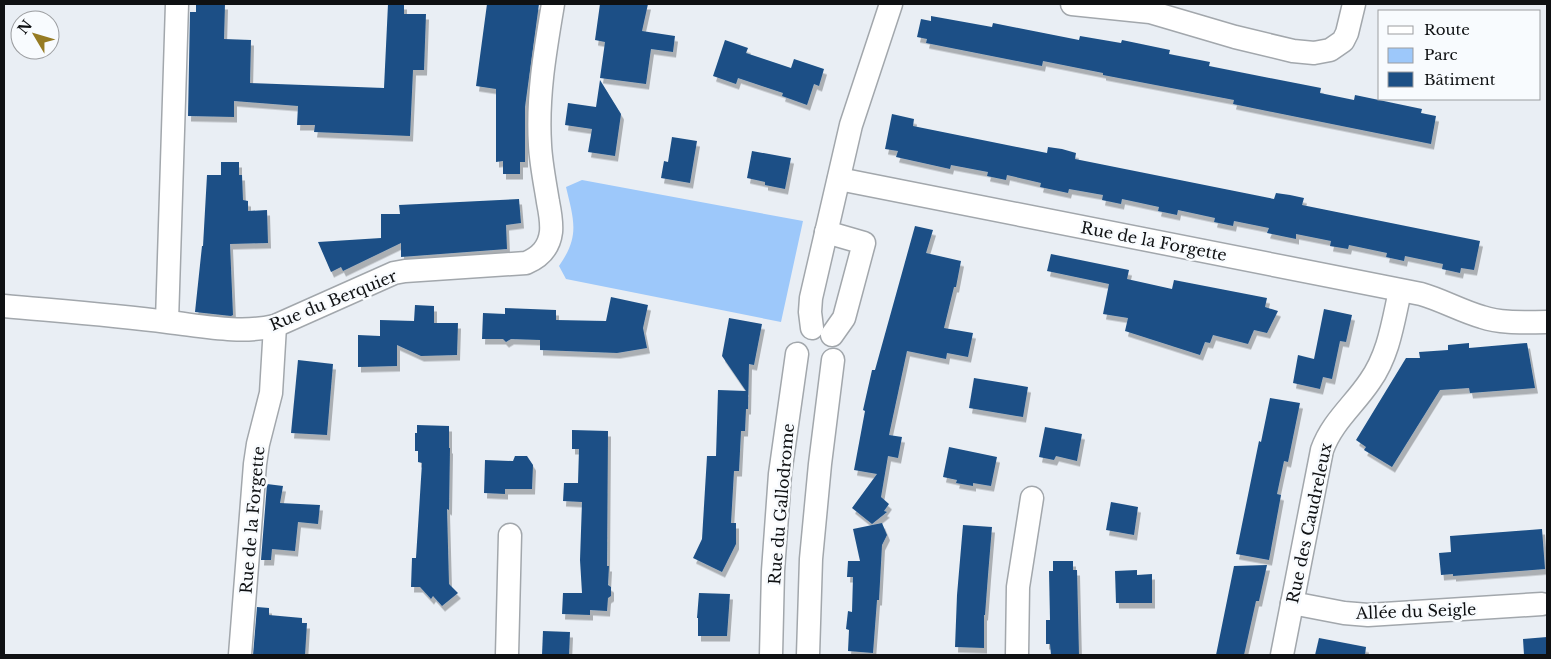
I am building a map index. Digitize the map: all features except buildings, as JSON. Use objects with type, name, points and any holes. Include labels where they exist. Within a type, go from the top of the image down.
[{"type":"street","points":[[167,322],[177,4]]},
{"type":"street","name":"Rue du Berquier","points":[[4,306],[256,329],[275,326],[394,273],[526,264],[544,251],[551,233],[540,147],[539,108],[552,4]]},
{"type":"street","points":[[808,655],[811,559],[832,360],[836,347],[835,340],[822,331],[810,306],[858,101],[891,4]]},
{"type":"street","points":[[1072,4],[1151,8],[1235,37],[1314,54],[1330,50],[1343,41],[1347,33],[1354,4]]},
{"type":"street","name":"Rue de la Forgette","points":[[839,178],[1400,290],[1431,297],[1483,318],[1496,321],[1547,322]]},
{"type":"street","points":[[826,232],[864,243],[844,318],[822,331],[805,331],[797,343],[797,354],[803,363],[813,368],[824,367],[832,360]]},
{"type":"street","name":"Rue des Caudreleux","points":[[1282,655],[1324,445],[1331,430],[1370,382],[1384,357],[1400,290]]},
{"type":"street","name":"Rue de la Forgette","points":[[240,655],[258,444],[271,393],[275,326]]},
{"type":"street","name":"Rue du Gallodrome","points":[[771,655],[773,571],[780,474],[797,354]]},
{"type":"street","points":[[1017,655],[1018,587],[1032,498]]},
{"type":"street","points":[[507,655],[510,535]]},
{"type":"street","name":"Allée du Seigle","points":[[1292,603],[1344,613],[1368,615],[1542,604]]},
{"type":"green space","points":[[582,180],[803,221],[781,322],[566,279],[559,266],[566,255],[573,237],[573,219],[566,187]]}]
